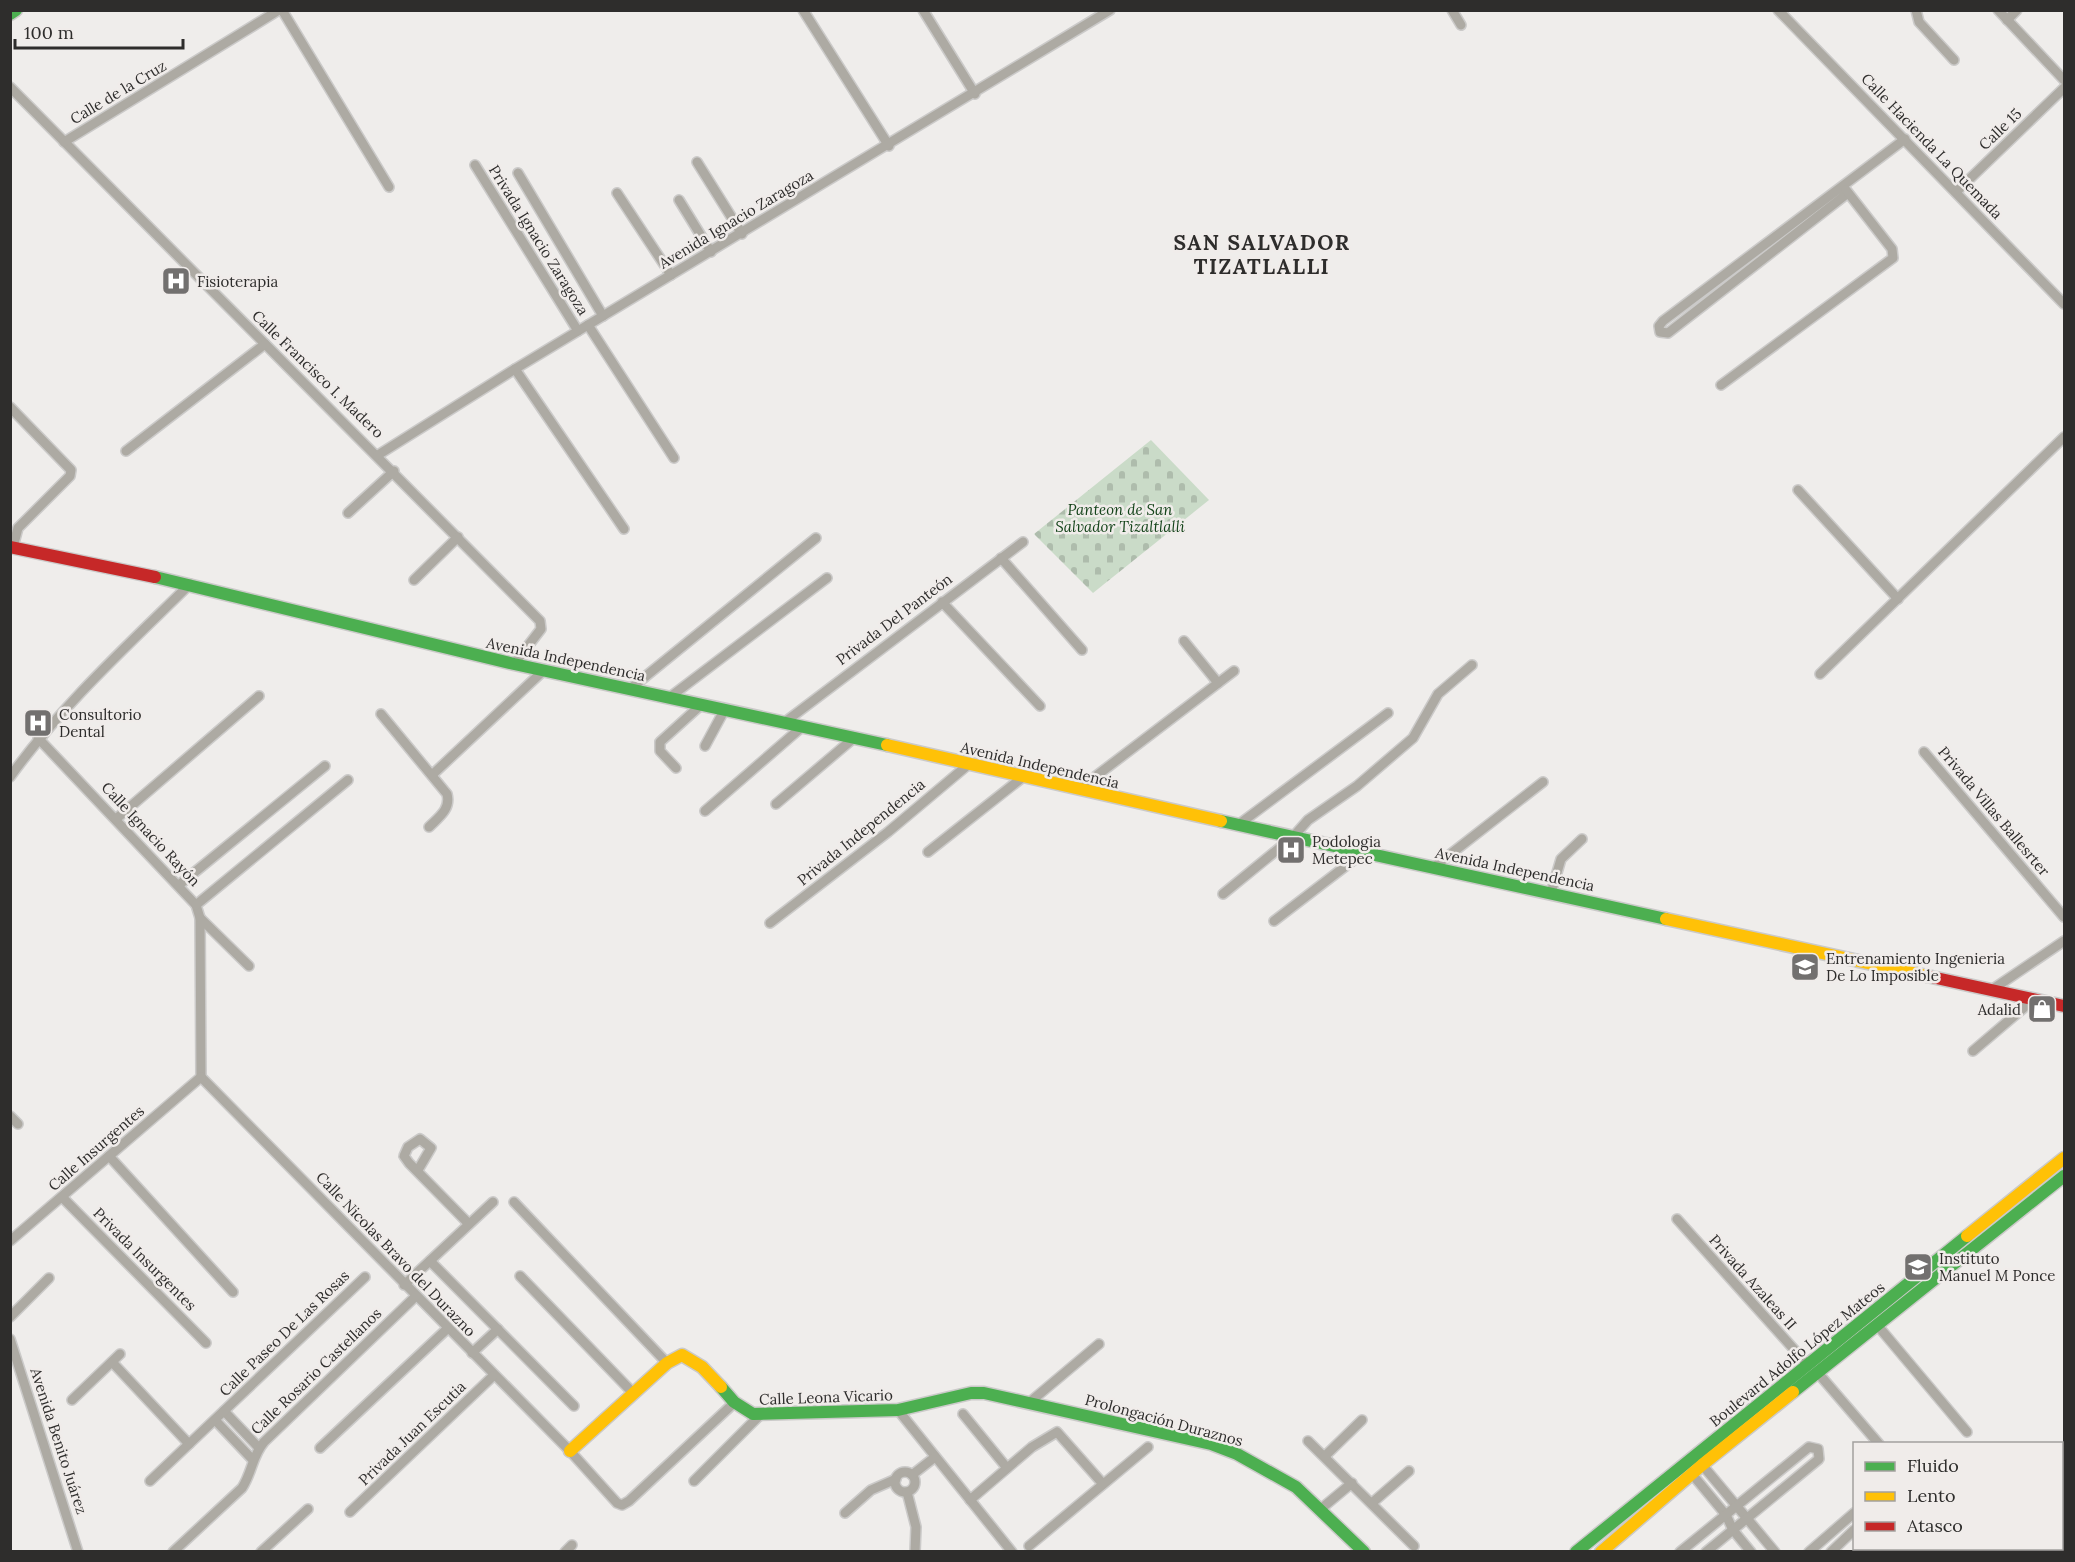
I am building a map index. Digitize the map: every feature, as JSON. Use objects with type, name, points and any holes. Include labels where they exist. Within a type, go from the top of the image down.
[{"type":"street","points":[[10,14],[16,10]]},
{"type":"street","points":[[281,10],[389,188]]},
{"type":"street","name":"Calle de la Cruz","points":[[64,142],[281,10]]},
{"type":"street","points":[[802,10],[889,146]]},
{"type":"street","points":[[923,10],[975,94]]},
{"type":"street","name":"Avenida Ignacio Zaragoza","points":[[378,455],[515,369],[889,146],[1110,10]]},
{"type":"street","points":[[1452,10],[1461,25]]},
{"type":"street","points":[[1916,10],[1919,22],[1954,60]]},
{"type":"street","points":[[1998,10],[2064,80]]},
{"type":"street","points":[[2007,20],[2017,10]]},
{"type":"street","name":"Calle Hacienda La Quemada","points":[[1784,13],[2064,304]]},
{"type":"street","name":"Calle Francisco I. Madero","points":[[10,87],[394,471],[541,623],[541,629],[514,664]]},
{"type":"street","name":"Calle 15","points":[[1956,192],[2064,88]]},
{"type":"street","points":[[1746,264],[1668,333],[1660,332],[1659,326],[1663,321],[1746,264],[1846,189],[1905,139]]},
{"type":"street","points":[[697,162],[742,234]]},
{"type":"street","name":"Privada Ignacio Zaragoza","points":[[475,165],[578,331]]},
{"type":"street","points":[[518,173],[603,316]]},
{"type":"street","points":[[1721,385],[1893,258],[1892,249],[1846,189]]},
{"type":"street","points":[[616,193],[671,275]]},
{"type":"street","points":[[679,200],[711,252]]},
{"type":"street","name":"Privada Ignacio Zaragoza","points":[[588,325],[618,375],[646,412],[674,458]]},
{"type":"street","points":[[126,451],[265,344]]},
{"type":"street","points":[[515,369],[624,529]]},
{"type":"street","points":[[10,407],[71,470],[70,476],[18,528],[12,547]]},
{"type":"street","points":[[1820,674],[2064,437]]},
{"type":"street","points":[[348,513],[394,471]]},
{"type":"street","points":[[1798,490],[1898,599]]},
{"type":"street","points":[[414,580],[458,537]]},
{"type":"street","points":[[630,689],[816,538]]},
{"type":"street","name":"Privada Del Panteón","points":[[785,722],[1023,542]]},
{"type":"street","name":"Avenida Independencia","points":[[12,547],[190,584],[543,671],[855,737],[1238,825],[2063,1004]]},
{"type":"street","points":[[1001,558],[1082,650]]},
{"type":"street","points":[[670,697],[827,578]]},
{"type":"street","points":[[10,777],[38,738],[82,690],[190,584]]},
{"type":"street","points":[[942,602],[1040,705]]},
{"type":"street","points":[[1184,641],[1218,683]]},
{"type":"street","points":[[1223,894],[1293,837],[1308,820],[1357,786],[1413,738],[1438,694],[1472,665]]},
{"type":"street","points":[[432,775],[543,671]]},
{"type":"street","points":[[1079,789],[1234,671]]},
{"type":"street","points":[[116,819],[259,696]]},
{"type":"street","points":[[676,768],[660,751],[660,742],[702,704]]},
{"type":"street","points":[[705,746],[725,709]]},
{"type":"street","points":[[1238,825],[1388,713]]},
{"type":"street","points":[[381,714],[447,794],[448,802],[444,812],[429,826]]},
{"type":"street","points":[[705,811],[802,726]]},
{"type":"street","points":[[776,804],[855,737]]},
{"type":"street","name":"Calle Ignacio Rayón","points":[[38,738],[196,905],[200,918],[201,1077]]},
{"type":"street","name":"Privada Villas Ballesrter","points":[[1924,752],[2064,917]]},
{"type":"street","name":"Privada Independencia","points":[[770,923],[888,832],[969,764]]},
{"type":"street","points":[[179,885],[325,766]]},
{"type":"street","points":[[928,852],[1023,777]]},
{"type":"street","points":[[196,905],[348,780]]},
{"type":"street","points":[[1434,867],[1543,782]]},
{"type":"street","points":[[1551,893],[1561,859],[1582,839]]},
{"type":"street","points":[[1274,921],[1364,852]]},
{"type":"street","points":[[200,918],[249,966]]},
{"type":"street","points":[[1993,989],[2064,940]]},
{"type":"street","points":[[1972,1051],[2034,999]]},
{"type":"street","name":"Calle Insurgentes","points":[[10,1241],[201,1077]]},
{"type":"street","name":"Calle Nicolas Bravo del Durazno","points":[[201,1077],[493,1376],[570,1451],[613,1499],[622,1505],[735,1402]]},
{"type":"street","points":[[10,1116],[18,1124]]},
{"type":"street","points":[[109,1156],[233,1292]]},
{"type":"street","name":"Boulevard Adolfo López Mateos","points":[[1576,1551],[1698,1460],[1813,1369],[2064,1158]]},
{"type":"street","points":[[418,1170],[469,1224]]},
{"type":"street","name":"Boulevard Adolfo López Mateos","points":[[1813,1369],[1878,1326],[2064,1176]]},
{"type":"street","name":"Privada Insurgentes","points":[[62,1197],[206,1343]]},
{"type":"street","points":[[404,1285],[493,1202]]},
{"type":"street","points":[[514,1202],[667,1364],[570,1451]]},
{"type":"street","name":"Privada Azaleas II","points":[[1677,1219],[1878,1442]]},
{"type":"street","points":[[430,1261],[574,1406]]},
{"type":"street","points":[[520,1276],[634,1394]]},
{"type":"street","name":"Calle Paseo De Las Rosas","points":[[150,1481],[365,1277]]},
{"type":"street","points":[[10,1317],[49,1278]]},
{"type":"street","name":"Calle Rosario Castellanos","points":[[173,1551],[242,1488],[249,1476],[252,1459],[259,1448],[416,1296]]},
{"type":"street","points":[[1878,1326],[1967,1432]]},
{"type":"street","points":[[320,1448],[447,1329]]},
{"type":"street","points":[[472,1353],[498,1329]]},
{"type":"street","name":"Avenida Benito Juárez","points":[[10,1340],[78,1551]]},
{"type":"street","points":[[1030,1402],[1099,1344]]},
{"type":"street","points":[[72,1400],[120,1354]]},
{"type":"street","name":"Calle Leona Vicario","points":[[667,1364],[682,1355],[695,1361],[747,1412],[760,1415],[898,1410],[924,1406],[971,1393],[1030,1402]]},
{"type":"street","points":[[112,1362],[189,1444]]},
{"type":"street","name":"Privada Juan Escutia","points":[[350,1512],[493,1376]]},
{"type":"street","name":"Prolongación Duraznos","points":[[1030,1402],[1211,1444],[1241,1454],[1300,1487],[1364,1551]]},
{"type":"street","points":[[898,1410],[1012,1551]]},
{"type":"street","points":[[224,1411],[259,1448]]},
{"type":"street","points":[[963,1414],[1007,1468]]},
{"type":"street","points":[[694,1482],[760,1415]]},
{"type":"street","points":[[215,1420],[252,1459]]},
{"type":"street","points":[[1325,1456],[1362,1420]]},
{"type":"street","points":[[970,1500],[1044,1438],[1057,1432],[1103,1484]]},
{"type":"street","points":[[1308,1440],[1414,1546]]},
{"type":"street","points":[[1029,1545],[1148,1447]]},
{"type":"street","points":[[1680,1551],[1809,1447],[1818,1449],[1819,1460],[1706,1551]]},
{"type":"street","points":[[912,1475],[935,1457]]},
{"type":"street","points":[[1698,1460],[1774,1551]]},
{"type":"street","name":"Boulevard Adolfo López Mateos","points":[[1601,1551],[1692,1474],[1698,1460]]},
{"type":"street","points":[[1372,1503],[1409,1471]]},
{"type":"street","points":[[845,1513],[871,1490],[896,1479],[903,1472],[912,1475]]},
{"type":"street","points":[[1692,1474],[1726,1515],[1733,1530],[1751,1551]]},
{"type":"street","points":[[907,1492],[914,1487],[912,1475]]},
{"type":"street","points":[[896,1479],[898,1489],[907,1492]]},
{"type":"street","points":[[1322,1508],[1352,1483]]},
{"type":"street","points":[[907,1492],[916,1527],[915,1551]]},
{"type":"street","points":[[261,1551],[308,1509]]},
{"type":"street","points":[[1809,1551],[1853,1515]]},
{"type":"street","points":[[1831,1551],[1853,1531]]},
{"type":"green space","name":"Panteon de San Salvador Tizaltlalli","points":[[1151,440],[1209,500],[1093,593],[1034,534]]},
{"type":"traffic: fast","points":[[10,14],[16,10]]},
{"type":"traffic: fast","points":[[155,577],[514,664],[887,745]]},
{"type":"traffic: fast","points":[[1221,821],[1666,919]]},
{"type":"traffic: fast","points":[[1793,1392],[2064,1176]]},
{"type":"traffic: fast","points":[[1576,1552],[1967,1236]]},
{"type":"traffic: fast","points":[[721,1387],[734,1402],[753,1414],[898,1410],[971,1393],[984,1393],[1211,1444],[1237,1454],[1296,1487],[1364,1552]]},
{"type":"traffic: slow","points":[[887,745],[1221,821]]},
{"type":"traffic: slow","points":[[1666,919],[1927,976]]},
{"type":"traffic: slow","points":[[1967,1236],[2064,1158]]},
{"type":"traffic: slow","points":[[570,1451],[667,1363],[682,1355],[702,1367],[721,1387]]},
{"type":"traffic: slow","points":[[1601,1552],[1702,1465],[1793,1392]]},
{"type":"traffic: jam","points":[[10,547],[155,577]]},
{"type":"traffic: jam","points":[[1927,976],[2064,1006]]},
{"type":"place","name":"Fisioterapia","points":[[176,281]]},
{"type":"place","name":"Consultorio Dental","points":[[38,723]]},
{"type":"place","name":"Podologia Metepec","points":[[1291,850]]},
{"type":"place","name":"Entrenamiento Ingenieria De Lo Imposible","points":[[1805,967]]},
{"type":"place","name":"Adalid","points":[[2042,1009]]},
{"type":"place","name":"Instituto Manuel M Ponce","points":[[1918,1267]]},
{"type":"district","name":"SAN SALVADOR TIZATLALLI","points":[[1262,254]]}]
